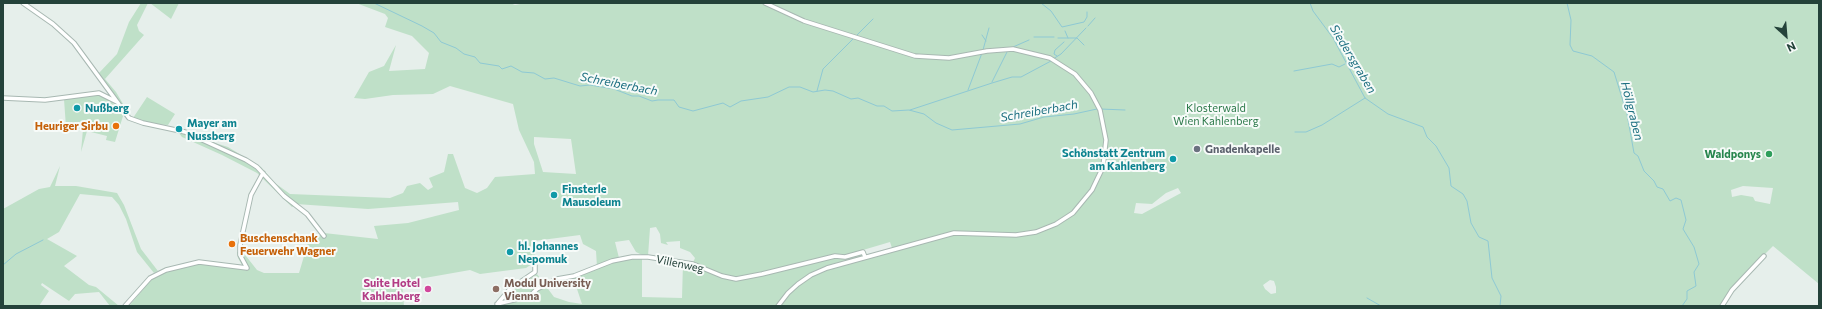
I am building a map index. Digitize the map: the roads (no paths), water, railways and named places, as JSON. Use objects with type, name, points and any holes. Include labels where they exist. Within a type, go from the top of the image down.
[{"type":"street","points":[[23,3],[53,24],[74,43],[125,114],[135,121],[176,130],[206,140],[246,160],[263,173],[313,221],[324,236]]},
{"type":"street","points":[[765,3],[798,18],[851,36],[925,57],[949,58],[987,51],[1022,50],[1050,58],[1057,61],[1080,79],[1096,103],[1103,120],[1106,144],[1101,173],[1086,200],[1073,213],[1063,220],[1044,229],[1028,234],[1009,235],[954,233],[827,268],[811,275],[792,288],[778,306]]},
{"type":"street","points":[[99,94],[104,90],[104,85]]},
{"type":"street","points":[[3,98],[45,100],[99,94],[118,103]]},
{"type":"street","points":[[125,306],[150,278],[166,270],[203,262],[247,268],[240,255],[240,245],[251,195],[263,173]]},
{"type":"street","name":"Villenweg","points":[[496,305],[530,296],[537,289],[557,279],[574,276],[612,261],[632,257],[648,257],[693,264],[722,276],[736,279],[835,256],[845,257],[863,252],[865,257]]},
{"type":"street","points":[[1722,306],[1732,290],[1764,256]]},
{"type":"street","points":[[496,305],[510,289],[535,272],[535,265]]},
{"type":"waterway","name":"Schreiberbach","points":[[374,3],[422,26],[434,33],[441,42],[456,48],[464,54],[475,57],[480,63],[499,66],[502,69],[511,66],[522,72],[534,73],[545,79],[554,78],[580,86],[590,85],[614,89],[632,96],[639,96],[652,101],[674,100],[679,107],[693,111],[723,103],[730,107],[741,101],[768,97],[789,87],[800,87],[813,92],[825,90],[833,91],[851,99],[858,98],[877,106],[884,106],[892,111],[909,110],[924,114],[936,123],[952,130],[1020,124],[1044,117],[1074,114],[1097,109]]},
{"type":"waterway","points":[[1041,3],[1051,11],[1062,27],[1084,22],[1087,17],[1087,12]]},
{"type":"waterway","name":"Siedersgraben","points":[[1310,3],[1313,11],[1333,38],[1365,98],[1388,114],[1423,127],[1427,137],[1436,146],[1449,168],[1451,186],[1463,194],[1467,201],[1471,223],[1479,237],[1488,241],[1492,278],[1501,296],[1500,306]]},
{"type":"waterway","name":"Höllgraben","points":[[1567,3],[1571,20],[1570,45],[1573,51],[1592,56],[1614,72],[1627,114],[1634,153],[1638,156],[1644,171],[1654,181],[1657,187],[1663,189],[1670,201],[1676,198],[1681,200],[1686,220],[1683,229],[1694,247],[1699,264],[1694,272],[1696,286],[1687,291],[1687,299],[1682,306]]},
{"type":"waterway","points":[[1088,26],[1095,18]]},
{"type":"waterway","points":[[856,36],[873,19]]},
{"type":"waterway","points":[[983,50],[989,28]]},
{"type":"waterway","points":[[1053,59],[1061,54],[1086,28]]},
{"type":"waterway","points":[[1065,31],[1068,38]]},
{"type":"waterway","points":[[982,35],[986,41]]},
{"type":"waterway","points":[[1034,37],[1054,37]]},
{"type":"waterway","points":[[817,91],[823,69],[854,38]]},
{"type":"waterway","points":[[1058,38],[1077,38],[1084,45]]},
{"type":"waterway","points":[[1013,47],[1029,40]]},
{"type":"waterway","points":[[1057,56],[1054,54],[1055,50],[1064,42]]},
{"type":"waterway","points":[[992,82],[1007,52]]},
{"type":"waterway","points":[[968,90],[982,53]]},
{"type":"waterway","points":[[910,110],[1012,77],[1021,77],[1051,61]]},
{"type":"waterway","points":[[1294,71],[1332,64],[1339,67],[1345,64]]},
{"type":"waterway","points":[[1295,132],[1306,132],[1322,125],[1365,98]]},
{"type":"waterway","name":"Schreiberbach","points":[[1100,109],[1125,110]]},
{"type":"waterway","points":[[3,265],[16,254],[43,240]]},
{"type":"waterway","points":[[1367,298],[1381,306]]},
{"type":"place","name":"Nußberg","points":[[77,108]]},
{"type":"place","name":"Heuriger Sirbu","points":[[116,126]]},
{"type":"place","name":"Mayer am Nussberg","points":[[179,129]]},
{"type":"place","name":"Gnadenkapelle","points":[[1197,149]]},
{"type":"place","name":"Waldponys","points":[[1769,154]]},
{"type":"place","name":"Schönstatt Zentrum am Kahlenberg","points":[[1173,159]]},
{"type":"place","name":"Finsterle Mausoleum","points":[[554,195]]},
{"type":"place","name":"Buschenschank Feuerwehr Wagner","points":[[232,244]]},
{"type":"place","name":"hl. Johannes Nepomuk","points":[[510,252]]},
{"type":"place","name":"Suite Hotel Kahlenberg","points":[[428,289]]},
{"type":"place","name":"Modul University Vienna","points":[[496,289]]},
{"type":"park label","name":"Klosterwald Wien Kahlenberg","points":[[1216,114]]}]
